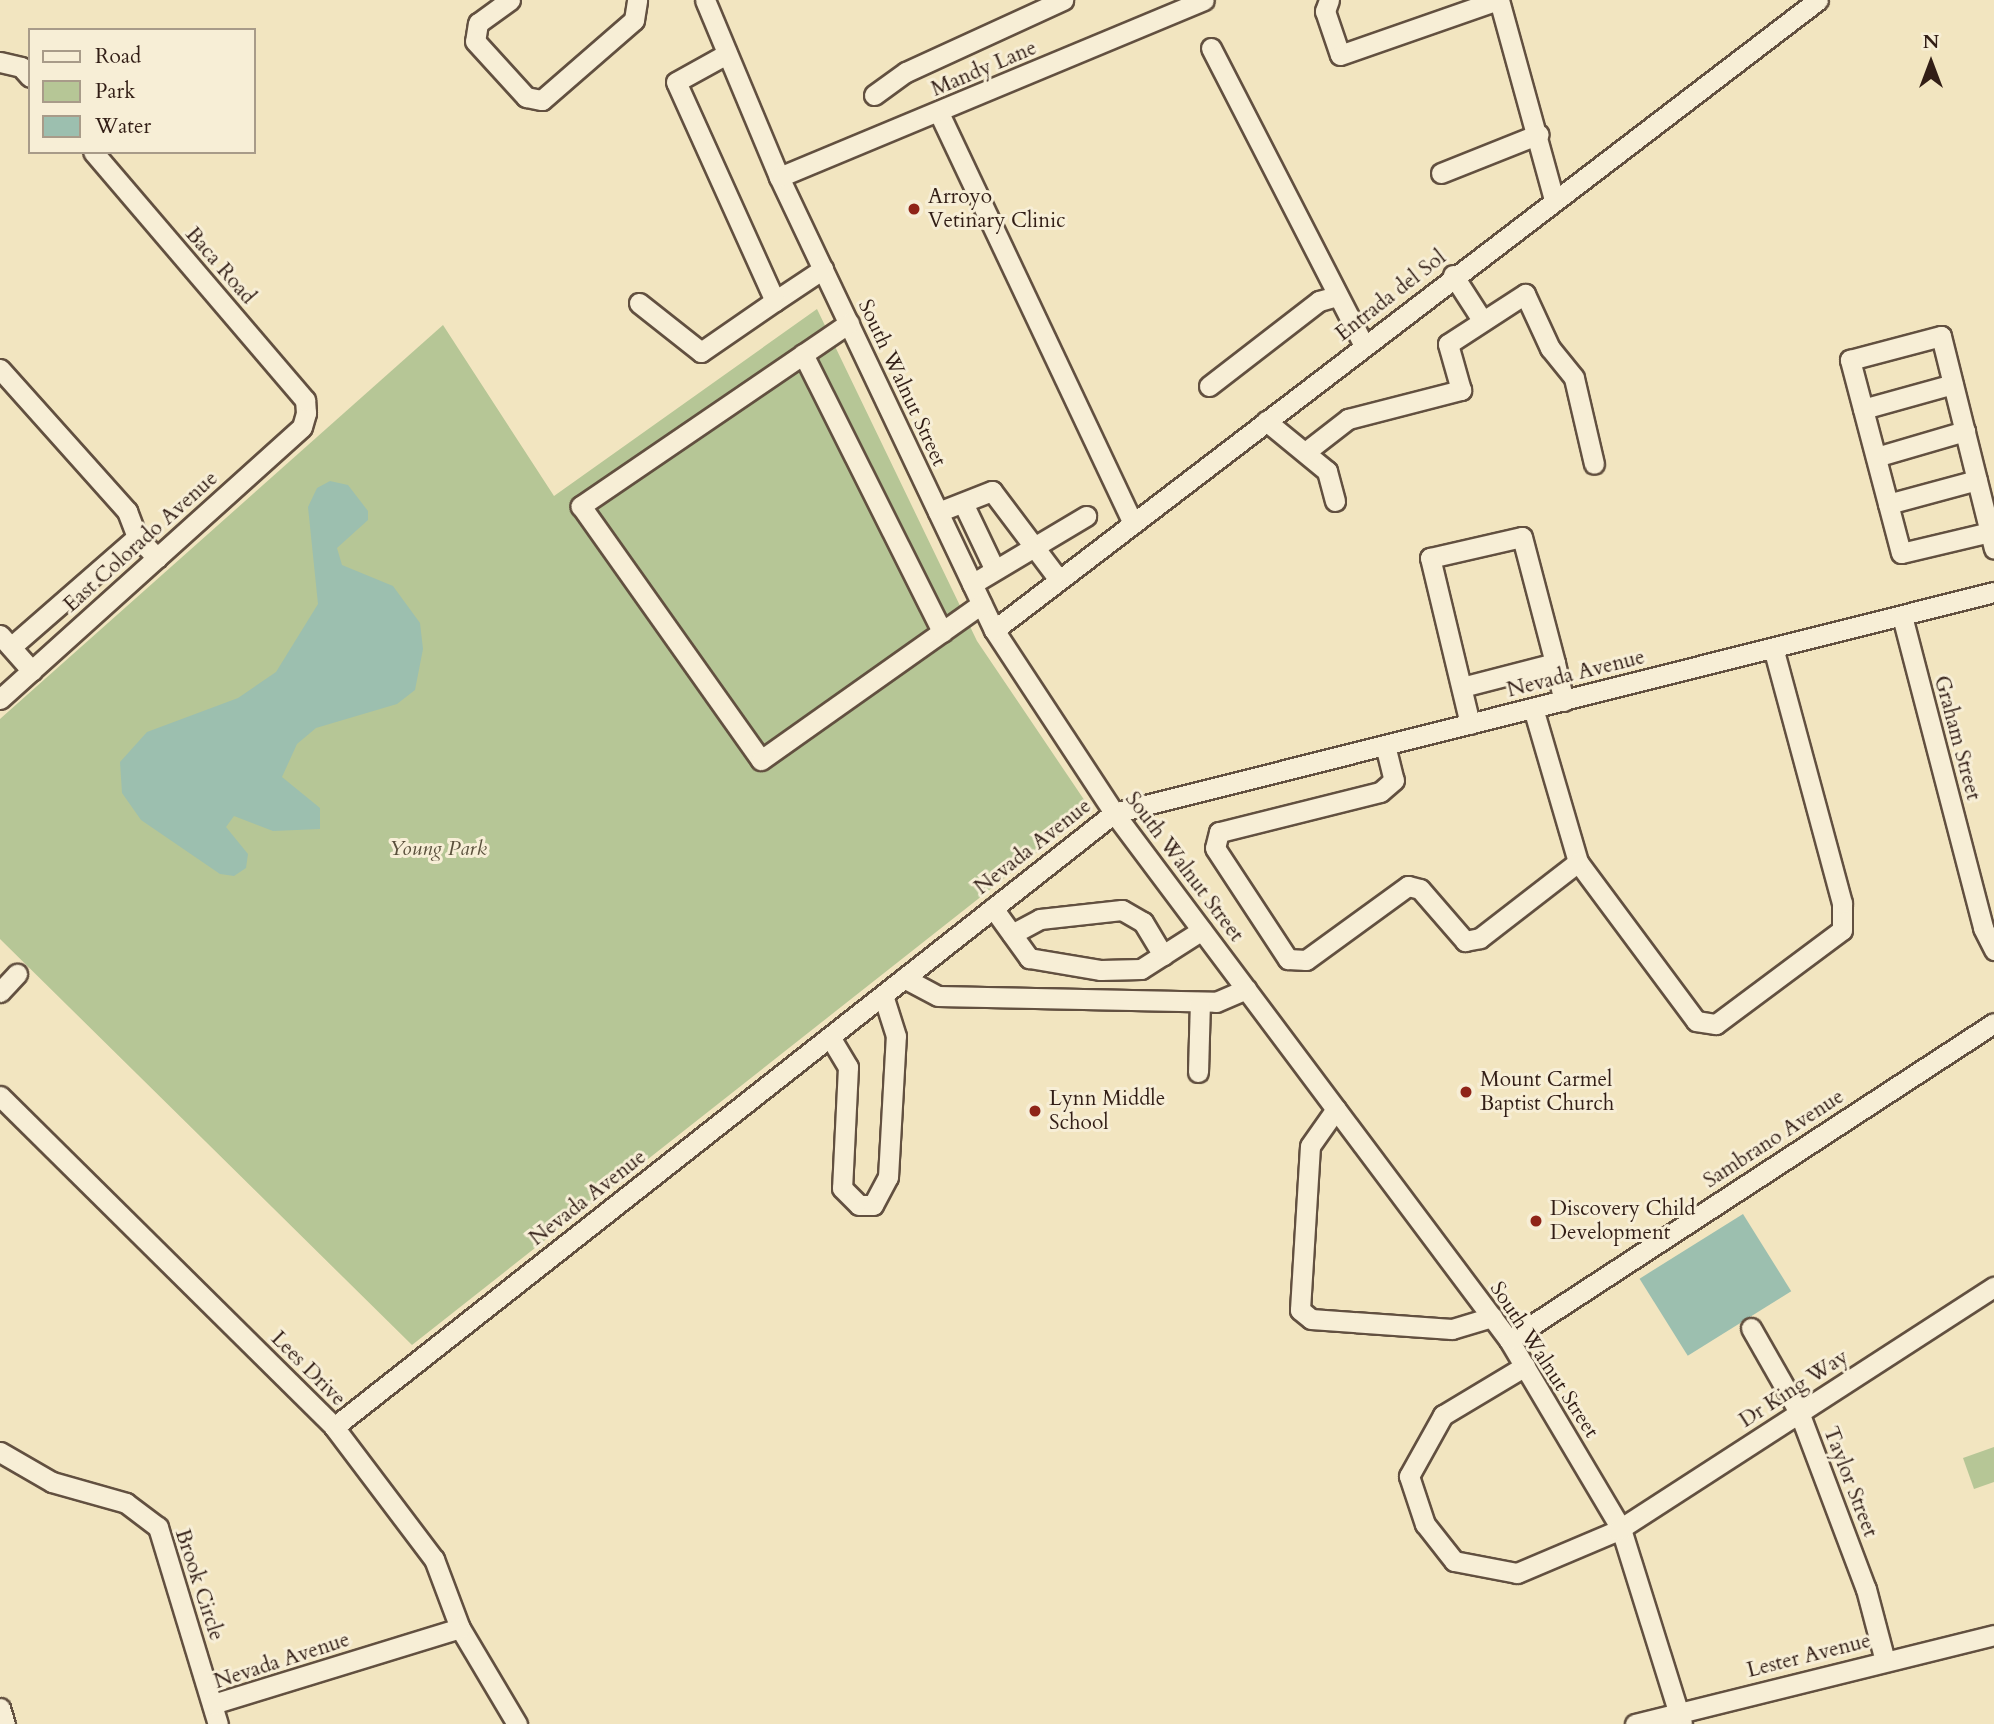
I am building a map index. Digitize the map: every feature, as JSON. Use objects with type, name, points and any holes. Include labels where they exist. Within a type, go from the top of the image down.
[{"type":"street","points":[[510,0],[478,23],[475,41],[526,97],[542,100],[634,20],[637,0]]},
{"type":"street","name":"South Walnut Street","points":[[705,0],[725,55],[779,177],[994,630],[1114,813],[1509,1340],[1620,1529],[1681,1718]]},
{"type":"street","points":[[874,95],[906,72],[1063,0]]},
{"type":"street","name":"Mandy Lane","points":[[779,177],[939,113],[1205,0]]},
{"type":"street","points":[[1329,0],[1325,11],[1340,55],[1499,0],[1539,134],[1554,200]]},
{"type":"street","name":"Entrada del Sol","points":[[994,630],[1453,275],[1818,0]]},
{"type":"street","points":[[1211,48],[1364,346]]},
{"type":"street","points":[[725,55],[676,82],[775,301]]},
{"type":"street","points":[[0,62],[21,67],[28,75]]},
{"type":"street","points":[[939,113],[1132,524]]},
{"type":"street","points":[[1441,173],[1539,134]]},
{"type":"street","name":"Baca Road","points":[[95,154],[305,400],[306,413]]},
{"type":"street","points":[[639,303],[701,352],[823,269]]},
{"type":"street","points":[[1453,275],[1482,320]]},
{"type":"street","points":[[1308,450],[1348,419],[1461,390],[1448,344],[1525,294],[1550,348],[1574,378],[1594,464]]},
{"type":"street","points":[[1209,386],[1319,301],[1336,296]]},
{"type":"street","points":[[849,323],[581,506],[761,760],[981,604]]},
{"type":"street","points":[[1941,337],[1992,540],[1901,553],[1863,409],[1850,360],[1941,337]]},
{"type":"street","points":[[803,354],[942,632]]},
{"type":"street","points":[[0,369],[127,511],[137,537],[157,558]]},
{"type":"street","points":[[1863,409],[1953,384]]},
{"type":"street","name":"East Colorado Avenue","points":[[0,699],[302,427],[306,413]]},
{"type":"street","points":[[1266,421],[1308,450],[1327,471],[1335,501]]},
{"type":"street","points":[[1876,457],[1965,431]]},
{"type":"street","points":[[1888,504],[1977,480]]},
{"type":"street","points":[[938,512],[992,491],[1059,580]]},
{"type":"street","points":[[963,503],[995,570]]},
{"type":"street","points":[[972,584],[1086,516]]},
{"type":"street","points":[[32,671],[6,641],[137,537]]},
{"type":"street","points":[[1471,724],[1430,558],[1522,537],[1564,701]]},
{"type":"street","name":"Nevada Avenue","points":[[334,1427],[1114,813],[1994,592]]},
{"type":"street","name":"Graham Street","points":[[1902,616],[1983,928],[1994,950]]},
{"type":"street","points":[[1533,708],[1578,862],[1696,1021],[1716,1024],[1842,930],[1842,902],[1773,648]]},
{"type":"street","points":[[1462,687],[1555,663]]},
{"type":"street","points":[[1385,746],[1394,780],[1380,792],[1219,832],[1215,848],[1288,959],[1306,960],[1408,886],[1420,889],[1465,941],[1480,938],[1578,862]]},
{"type":"street","points":[[993,908],[1029,958],[1046,963],[1141,969],[1202,930]]},
{"type":"street","points":[[1012,934],[1040,919],[1122,910],[1143,922],[1163,955]]},
{"type":"street","points":[[0,992],[17,974]]},
{"type":"street","points":[[904,978],[938,996],[1200,1002],[1246,989]]},
{"type":"street","points":[[830,1037],[848,1067],[842,1188],[859,1205],[873,1205],[888,1177],[895,1049],[883,995]]},
{"type":"street","points":[[1198,1072],[1200,1002]]},
{"type":"street","name":"Sambrano Avenue","points":[[1509,1340],[1994,1023]]},
{"type":"street","name":"Lees Drive","points":[[0,1096],[334,1427],[434,1559],[460,1628],[517,1724]]},
{"type":"street","points":[[1336,1109],[1310,1146],[1300,1310],[1311,1319],[1452,1329],[1492,1317]]},
{"type":"street","name":"Dr King Way","points":[[1525,1366],[1443,1415],[1409,1476],[1425,1524],[1454,1561],[1517,1573],[1620,1529],[1994,1287]]},
{"type":"street","name":"Taylor Street","points":[[1751,1328],[1799,1412],[1866,1589],[1885,1661]]},
{"type":"street","name":"Brook Circle","points":[[0,1452],[52,1482],[126,1503],[158,1527],[213,1704]]},
{"type":"street","name":"Nevada Avenue","points":[[218,1724],[213,1704],[460,1628]]},
{"type":"street","name":"Lester Avenue","points":[[1635,1724],[1681,1718],[1885,1661],[1994,1635]]},
{"type":"street","points":[[0,1708],[5,1724]]},
{"type":"green space","name":"Young Park","points":[[817,309],[977,641],[1091,810],[412,1345],[0,939],[0,719],[443,325],[554,496]]},
{"type":"green space","points":[[1994,1447],[1994,1482],[1974,1489],[1963,1458]]},
{"type":"water","points":[[330,481],[348,485],[368,511],[368,520],[337,548],[342,565],[393,586],[420,623],[423,649],[415,690],[397,704],[316,728],[297,744],[282,777],[320,808],[320,829],[273,831],[234,816],[226,827],[248,854],[246,868],[234,876],[220,874],[141,820],[122,793],[120,762],[147,732],[238,698],[276,672],[318,604],[308,507],[317,488]]},
{"type":"water","points":[[1743,1214],[1791,1291],[1688,1356],[1640,1279]]},
{"type":"place","name":"Arroyo Vetinary Clinic","points":[[914,209]]},
{"type":"place","name":"Mount Carmel Baptist Church","points":[[1466,1092]]},
{"type":"place","name":"Lynn Middle School","points":[[1035,1111]]},
{"type":"place","name":"Discovery Child Development","points":[[1536,1221]]}]
